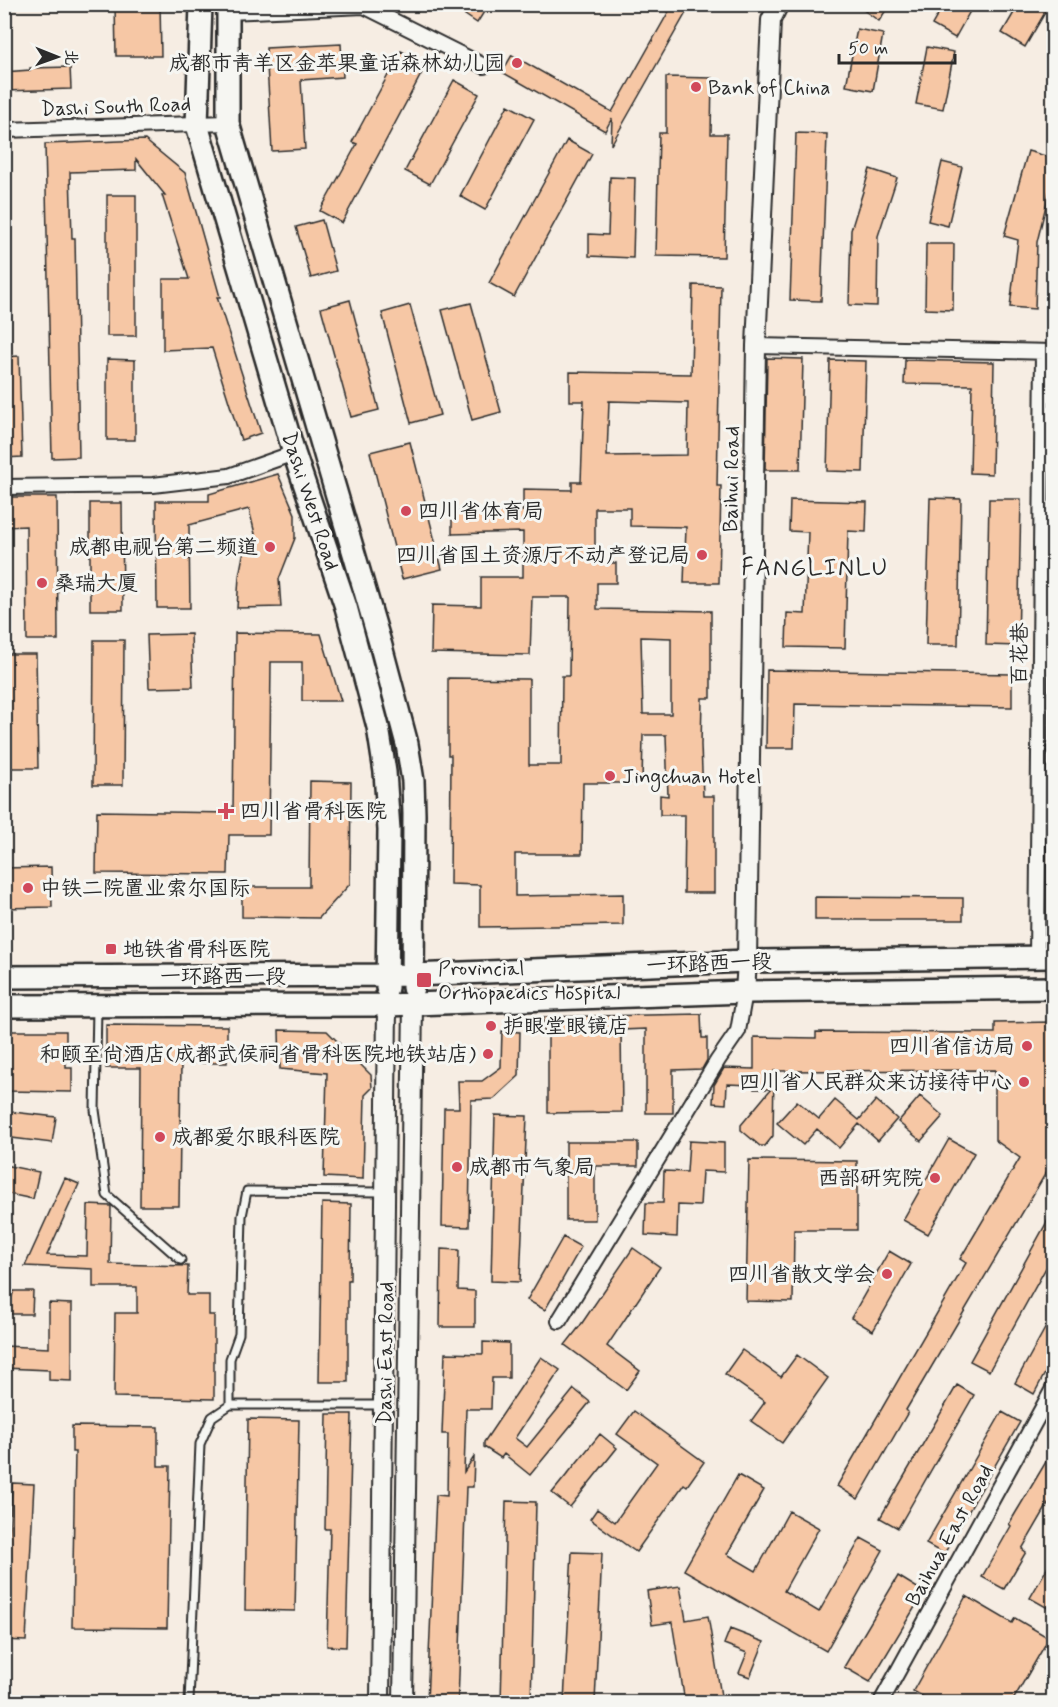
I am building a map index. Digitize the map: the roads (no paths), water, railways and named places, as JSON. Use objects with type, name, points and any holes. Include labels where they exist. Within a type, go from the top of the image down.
[{"type":"main road","name":"Dashi West Road","points":[[201,4],[198,125],[294,453],[346,608],[378,727],[388,801],[390,875],[387,1005]]},
{"type":"main road","name":"Baihui Road","points":[[745,992],[756,346],[771,20],[779,4]]},
{"type":"main road","name":"Dashi West Road","points":[[228,8],[228,123],[401,714],[413,781],[413,1004]]},
{"type":"main road","name":"一环路西一段","points":[[4,977],[414,975],[747,961],[1045,957]]},
{"type":"main road","name":"一环路西一段","points":[[4,1006],[387,1005],[745,992],[1053,988]]},
{"type":"main road","name":"Dashi East Road","points":[[403,1702],[413,1004]]},
{"type":"main road","name":"Dashi East Road","points":[[380,1702],[387,1005]]},
{"type":"street","points":[[228,8],[364,6],[484,66]]},
{"type":"street","name":"Dashi South Road","points":[[4,130],[228,123]]},
{"type":"street","name":"百花巷","points":[[756,346],[1048,352],[1045,957]]},
{"type":"street","points":[[4,487],[153,485],[230,476],[294,453]]},
{"type":"street","points":[[560,1321],[718,1060],[738,1031],[745,992]]},
{"type":"street","name":"Baihua East Road","points":[[881,1702],[1053,1387]]},
{"type":"lane","points":[[97,1006],[95,1110],[107,1195],[181,1260]]},
{"type":"lane","points":[[230,1406],[230,1359],[239,1334],[242,1216],[247,1191],[385,1192]]},
{"type":"lane","points":[[189,1702],[200,1444],[212,1417],[230,1406],[384,1405]]},
{"type":"place","name":"成都市青羊区金苹果童话森林幼儿园","points":[[517,63]]},
{"type":"place","name":"Bank of China","points":[[696,87]]},
{"type":"place","name":"四川省体育局","points":[[406,511]]},
{"type":"place","name":"成都电视台第二频道","points":[[270,547]]},
{"type":"place","name":"四川省国土资源厅不动产登记局","points":[[702,555]]},
{"type":"place","name":"桑瑞大厦","points":[[42,583]]},
{"type":"place","name":"Jingchuan Hotel","points":[[610,776]]},
{"type":"place","name":"四川省骨科医院","points":[[226,811]]},
{"type":"place","name":"中铁二院置业索尔国际","points":[[28,888]]},
{"type":"place","name":"地铁省骨科医院","points":[[111,949]]},
{"type":"place","name":"Provincial Orthopaedics Hospital","points":[[424,980]]},
{"type":"place","name":"护眼堂眼镜店","points":[[491,1026]]},
{"type":"place","name":"四川省信访局","points":[[1027,1046]]},
{"type":"place","name":"和颐至尚酒店(成都武侯祠省骨科医院地铁站店)","points":[[488,1054]]},
{"type":"place","name":"四川省人民群众来访接待中心","points":[[1024,1082]]},
{"type":"place","name":"成都爱尔眼科医院","points":[[160,1137]]},
{"type":"place","name":"成都市气象局","points":[[457,1167]]},
{"type":"place","name":"西部研究院","points":[[935,1178]]},
{"type":"place","name":"四川省散文学会","points":[[887,1274]]},
{"type":"district","name":"FANGLINLU","points":[[815,567]]}]
